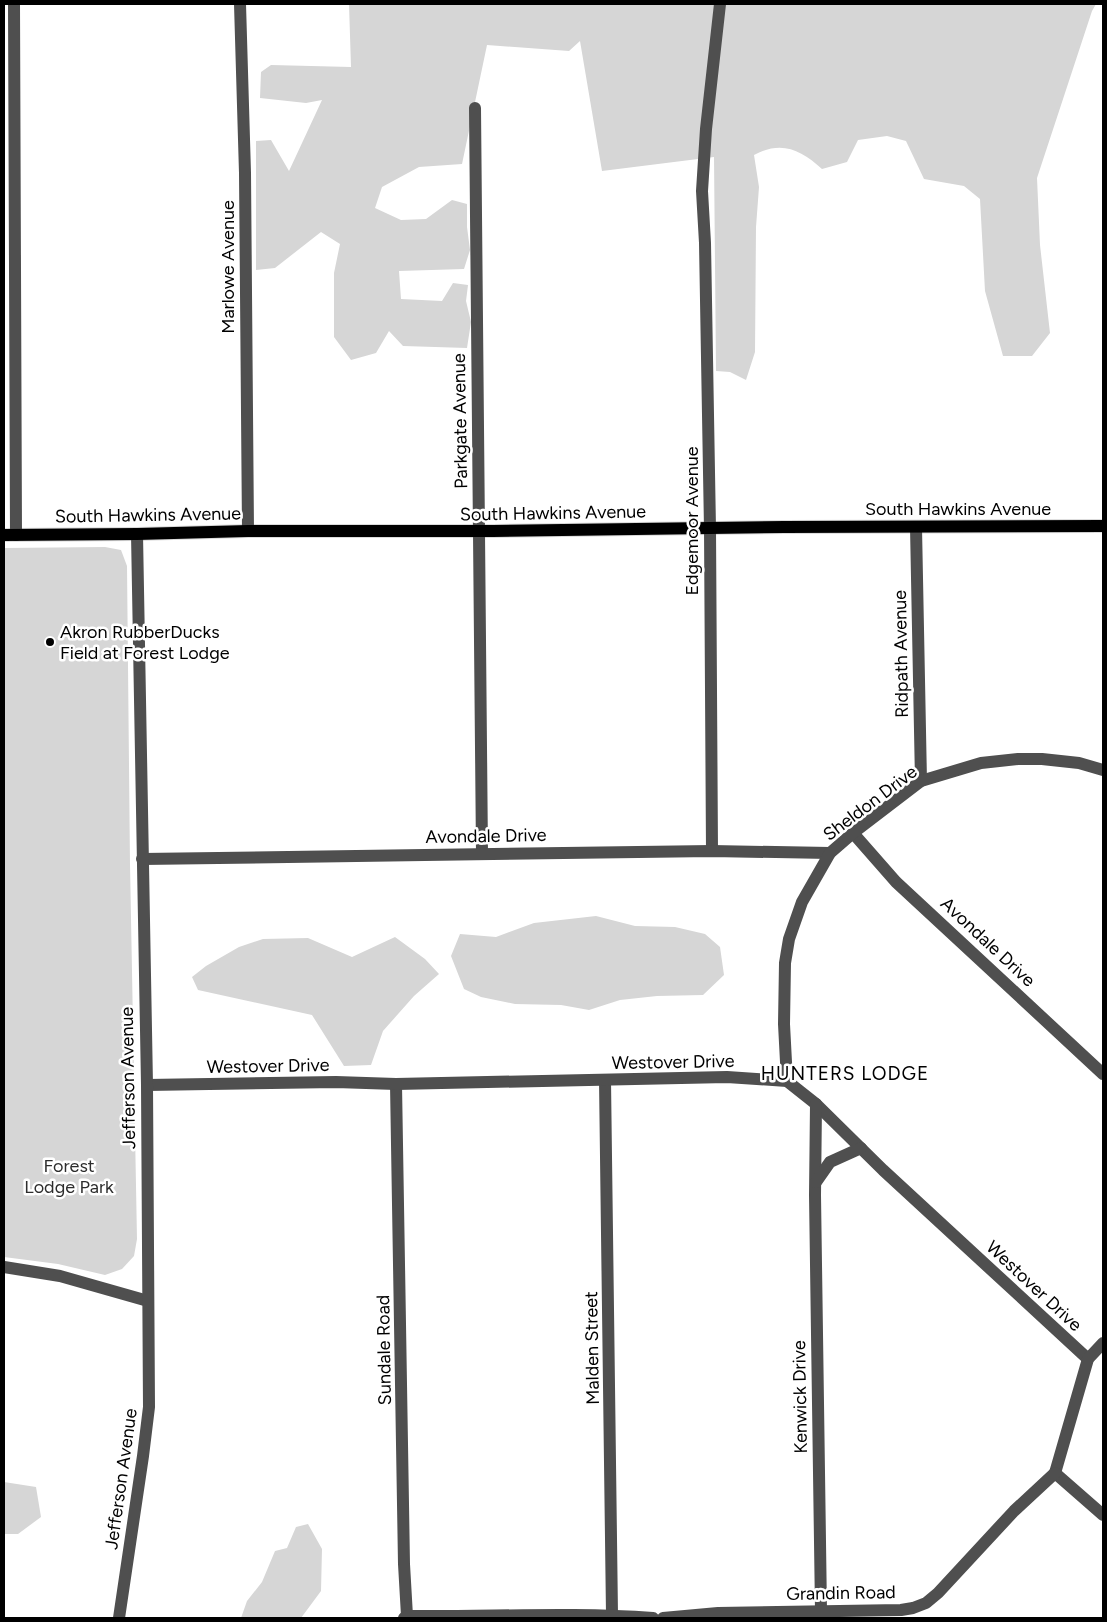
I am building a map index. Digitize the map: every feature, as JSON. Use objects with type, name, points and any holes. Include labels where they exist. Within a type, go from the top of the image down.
[{"type":"main road","name":"South Hawkins Avenue","points":[[10,535],[248,531],[1103,526]]},
{"type":"street","points":[[10,535],[14,4]]},
{"type":"street","name":"Marlowe Avenue","points":[[240,4],[245,173],[248,531]]},
{"type":"street","name":"Edgemoor Avenue","points":[[712,851],[710,529],[705,243],[702,190],[706,130],[720,4]]},
{"type":"street","name":"Parkgate Avenue","points":[[475,108],[482,853]]},
{"type":"street","name":"Ridpath Avenue","points":[[916,527],[921,781]]},
{"type":"street","name":"Jefferson Avenue","points":[[119,1618],[144,1456],[149,1407],[147,1085],[137,534]]},
{"type":"street","name":"Sheldon Drive","points":[[787,1081],[784,1024],[785,963],[789,938],[802,902],[830,854],[852,833],[921,781],[981,763],[1018,759],[1042,759],[1079,763],[1103,770]]},
{"type":"street","name":"Avondale Drive","points":[[852,833],[896,882],[1103,1074]]},
{"type":"street","name":"Avondale Drive","points":[[142,858],[712,851],[830,854]]},
{"type":"street","name":"Westover Drive","points":[[147,1085],[336,1082],[396,1084],[727,1077],[787,1081],[816,1104],[1088,1359]]},
{"type":"street","name":"Malden Street","points":[[605,1080],[612,1615]]},
{"type":"street","name":"Sundale Road","points":[[396,1084],[406,1617]]},
{"type":"street","name":"Kenwick Drive","points":[[816,1104],[821,1611]]},
{"type":"street","points":[[816,1182],[830,1162],[861,1148]]},
{"type":"street","points":[[4,1267],[60,1276],[148,1301]]},
{"type":"street","points":[[1103,1343],[1088,1359],[1055,1473],[1103,1515]]},
{"type":"street","name":"Grandin Road","points":[[663,1618],[718,1613],[901,1610],[914,1608],[926,1603],[947,1585],[1014,1511],[1055,1473]]},
{"type":"street","points":[[406,1617],[612,1615],[653,1618]]},
{"type":"green space","points":[[349,4],[1096,4],[1092,11],[1037,178],[1040,245],[1050,333],[1032,356],[1003,356],[985,291],[980,199],[964,186],[924,179],[906,141],[887,136],[858,140],[847,162],[822,169],[799,152],[791,149],[773,148],[754,155],[759,187],[756,227],[755,352],[746,380],[730,372],[716,371],[714,157],[602,171],[580,41],[569,51],[487,45],[462,164],[419,167],[382,187],[375,208],[401,220],[426,219],[452,200],[467,204],[470,250],[464,269],[399,271],[401,299],[442,301],[453,283],[468,285],[466,301],[471,322],[467,348],[403,346],[389,331],[376,353],[351,360],[334,337],[334,273],[340,244],[321,232],[275,268],[256,270],[256,141],[271,140],[289,171],[322,100],[306,103],[260,98],[261,72],[271,65],[351,67]]},
{"type":"green space","name":"Forest Lodge Park","points":[[105,547],[121,550],[127,566],[137,1239],[134,1256],[122,1269],[105,1275],[58,1264],[4,1257],[4,548]]},
{"type":"green space","points":[[596,916],[635,926],[675,927],[705,934],[720,947],[724,975],[703,995],[657,996],[620,1000],[589,1010],[561,1005],[515,1004],[481,997],[464,989],[451,956],[460,934],[496,937],[534,923]]},
{"type":"green space","points":[[395,937],[425,959],[439,974],[414,996],[383,1031],[371,1065],[344,1066],[312,1015],[198,990],[192,977],[206,966],[239,947],[263,939],[308,938],[352,957]]},
{"type":"green space","points":[[4,1482],[36,1487],[41,1517],[18,1534],[4,1534]]},
{"type":"green space","points":[[308,1524],[322,1549],[321,1591],[301,1618],[241,1618],[247,1601],[262,1582],[275,1551],[287,1548],[296,1527]]},
{"type":"place","name":"Akron RubberDucks Field at Forest Lodge","points":[[50,642]]},
{"type":"district","name":"HUNTERS LODGE","points":[[845,1073]]}]
